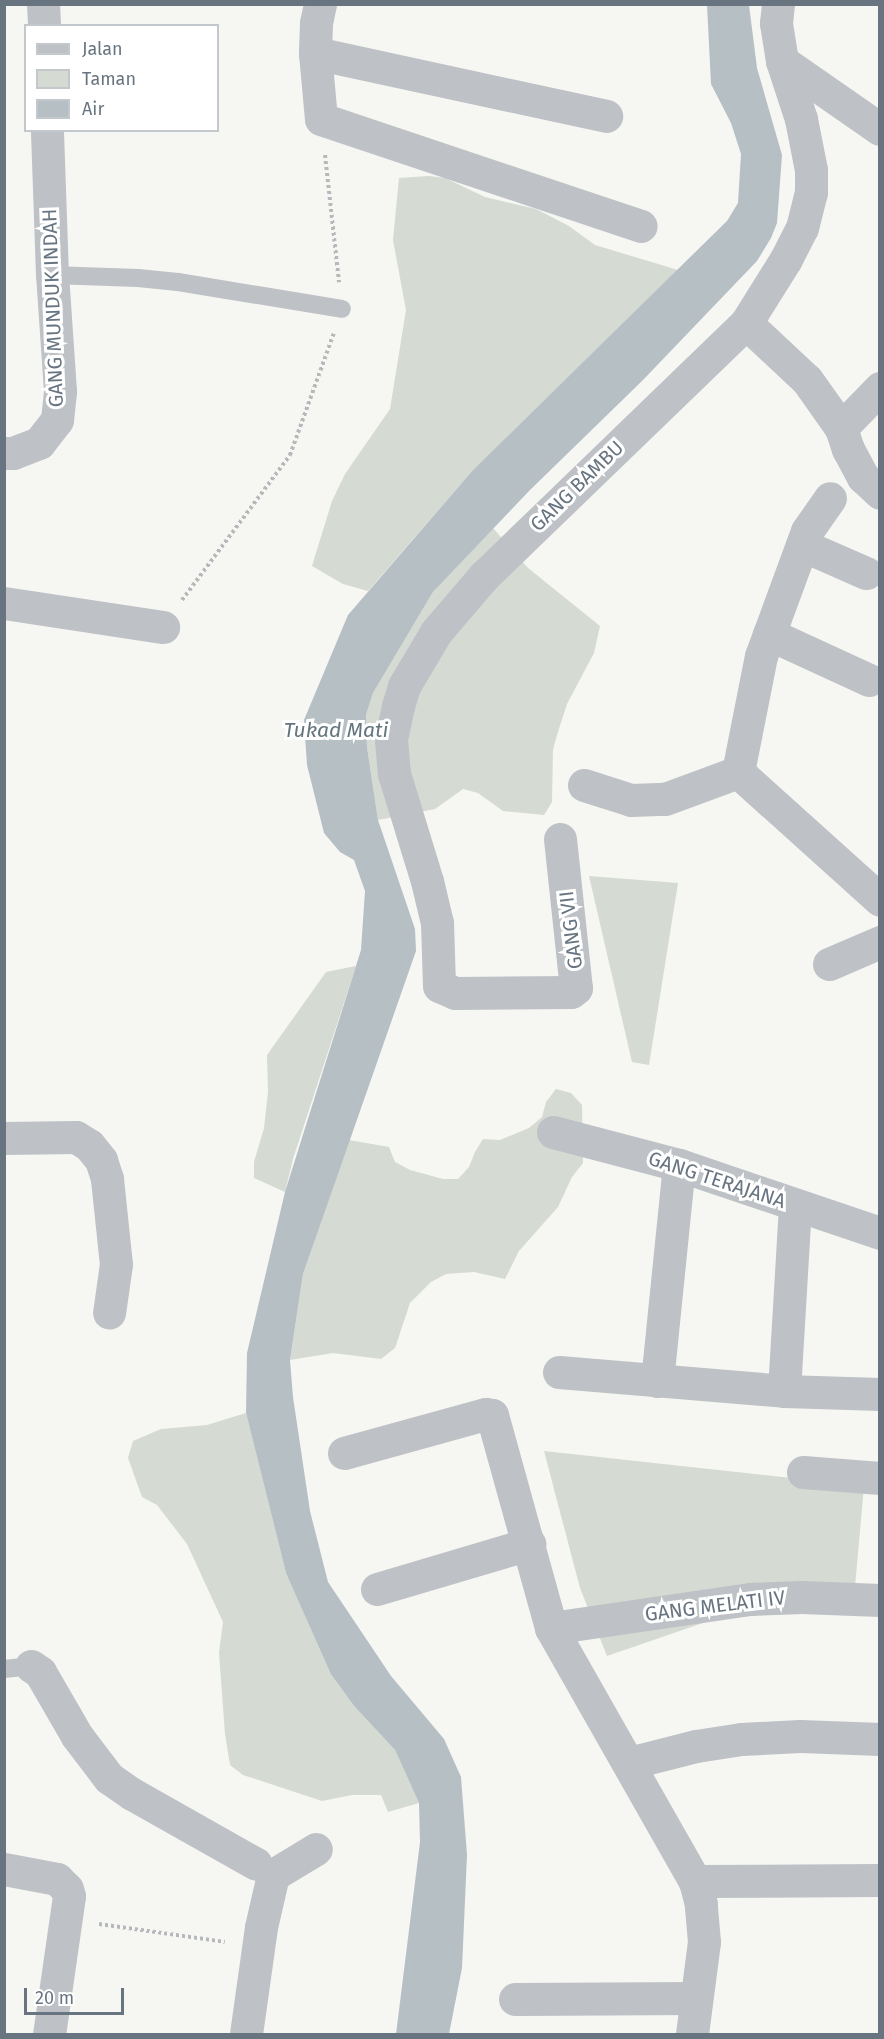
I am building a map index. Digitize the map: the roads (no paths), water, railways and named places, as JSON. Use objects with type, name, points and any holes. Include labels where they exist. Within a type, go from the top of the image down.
[{"type":"street","points":[[43,4],[44,24]]},
{"type":"street","points":[[320,4],[316,23],[315,52],[321,119],[641,226]]},
{"type":"street","name":"GANG BAMBU","points":[[439,986],[437,923],[427,881],[394,774],[391,739],[404,686],[436,632],[484,576],[746,323],[802,228],[810,194],[811,170],[808,149],[782,61],[776,23],[778,4]]},
{"type":"street","points":[[315,52],[606,116]]},
{"type":"street","points":[[782,61],[879,129]]},
{"type":"street","name":"GANG MUNDUK INDAH","points":[[4,453],[13,453],[39,443],[57,420],[60,391],[52,275],[47,132]]},
{"type":"street","points":[[746,323],[807,380],[841,428],[863,477],[879,493]]},
{"type":"street","points":[[841,428],[879,388]]},
{"type":"street","points":[[738,772],[761,656],[802,544],[818,511],[830,498]]},
{"type":"street","points":[[802,544],[866,573]]},
{"type":"street","points":[[4,603],[163,627]]},
{"type":"street","points":[[769,634],[869,680]]},
{"type":"street","points":[[584,785],[631,800],[665,799],[738,772]]},
{"type":"street","points":[[738,772],[879,900]]},
{"type":"street","name":"GANG VII","points":[[439,986],[455,993],[571,992],[576,988],[560,839]]},
{"type":"street","points":[[830,964],[879,942]]},
{"type":"street","name":"GANG TERAJANA","points":[[553,1132],[679,1164],[879,1233]]},
{"type":"street","points":[[4,1138],[76,1137],[89,1145],[101,1160],[107,1179],[116,1264],[109,1313]]},
{"type":"street","points":[[657,1381],[679,1164]]},
{"type":"street","points":[[784,1391],[795,1205]]},
{"type":"street","points":[[559,1372],[784,1391],[879,1394]]},
{"type":"street","points":[[344,1453],[486,1414],[492,1415],[551,1628],[695,1881],[701,1904],[704,1942],[692,2034]]},
{"type":"street","points":[[802,1472],[879,1478]]},
{"type":"street","points":[[376,1589],[529,1544]]},
{"type":"street","name":"GANG MELATI IV","points":[[551,1628],[750,1599],[802,1596],[879,1600]]},
{"type":"street","points":[[18,1667],[40,1672],[77,1736],[109,1778],[132,1794],[256,1864]]},
{"type":"street","points":[[629,1763],[696,1746],[741,1739],[800,1736],[879,1739]]},
{"type":"street","points":[[246,2034],[258,1947],[273,1875],[316,1849]]},
{"type":"street","points":[[4,1869],[57,1879],[67,1889],[69,1896],[49,2034]]},
{"type":"street","points":[[695,1881],[879,1880]]},
{"type":"street","points":[[515,1999],[696,1998]]},
{"type":"lane","points":[[52,275],[178,282],[342,309]]},
{"type":"water","name":"Tukad Mati","points":[[707,5],[749,5],[757,68],[782,155],[777,223],[771,238],[757,261],[642,381],[530,490],[433,592],[373,693],[366,715],[367,747],[378,820],[415,929],[416,951],[303,1274],[290,1360],[293,1397],[310,1511],[328,1582],[391,1676],[444,1739],[461,1777],[467,1855],[462,1968],[449,2034],[396,2034],[420,1842],[419,1803],[395,1750],[355,1707],[331,1674],[286,1573],[246,1413],[247,1353],[285,1192],[361,950],[365,891],[354,860],[340,852],[324,833],[307,765],[304,720],[348,615],[473,470],[727,221],[738,203],[741,154],[731,123],[711,84]]}]
